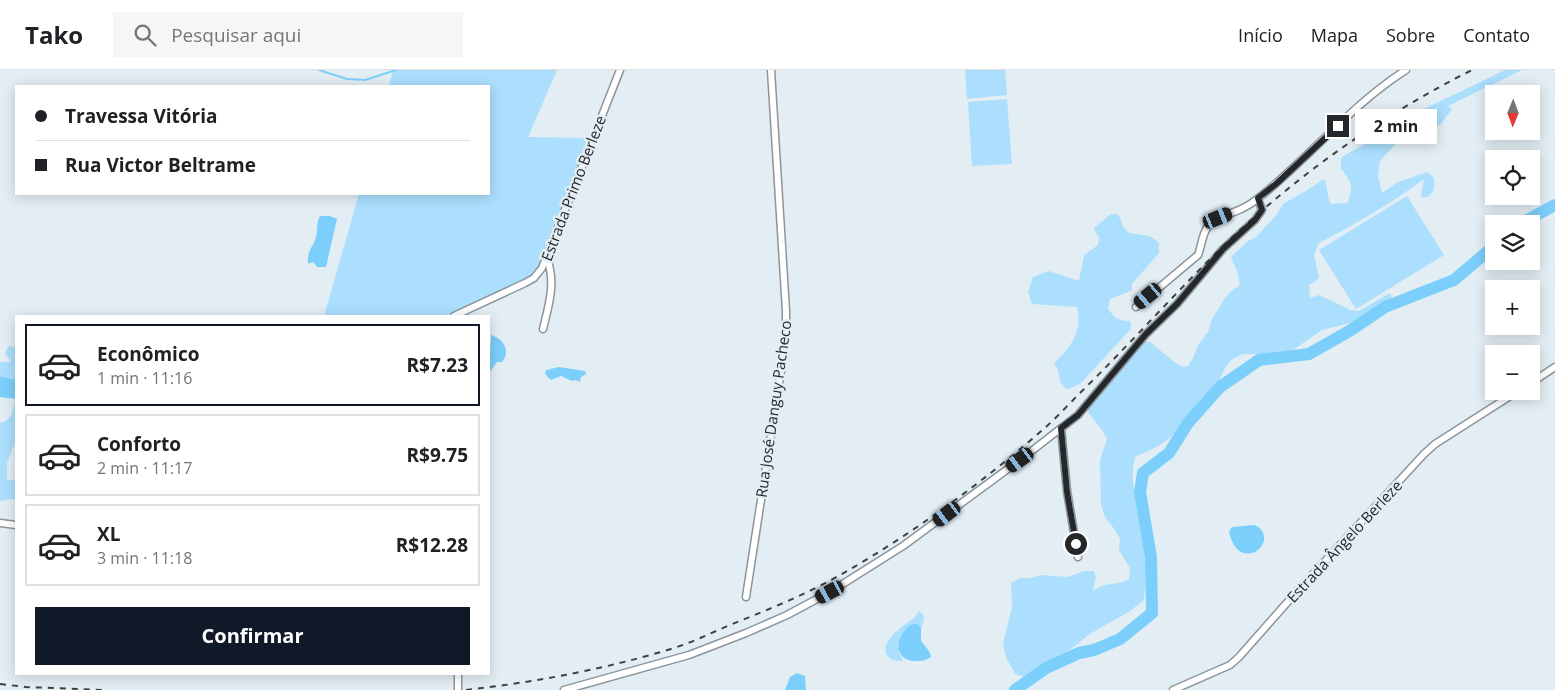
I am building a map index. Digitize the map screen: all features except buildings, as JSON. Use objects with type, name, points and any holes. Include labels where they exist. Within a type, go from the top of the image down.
[{"type":"street","name":"Estrada Primo Berleze","points":[[456,315],[534,278],[542,268],[620,70]]},
{"type":"street","name":"Rua José Danguy Pacheco","points":[[746,597],[786,338],[786,311],[771,70]]},
{"type":"street","points":[[1136,307],[1198,255],[1204,233],[1212,221],[1241,209],[1276,184],[1360,106],[1403,72]]},
{"type":"street","points":[[564,690],[689,654],[746,633],[830,592],[903,546],[1078,415],[1146,334],[1189,291],[1223,249],[1255,220],[1262,210],[1258,198]]},
{"type":"street","points":[[543,329],[552,288],[551,269],[547,258]]},
{"type":"street","points":[[1540,377],[1555,367]]},
{"type":"street","name":"Estrada Ângelo Berleze","points":[[1173,690],[1230,665],[1424,454],[1435,444],[1504,400]]},
{"type":"street","points":[[1061,428],[1067,492],[1078,557]]},
{"type":"street","points":[[0,523],[15,525]]},
{"type":"street","points":[[458,675],[458,690]]},
{"type":"shaded area","points":[[393,70],[557,70],[528,137],[591,138],[541,263],[533,275],[447,315],[324,315],[359,195],[490,195],[490,85],[389,85]]},
{"type":"shaded area","points":[[965,70],[1005,70],[1007,95],[967,99]]},
{"type":"shaded area","points":[[1505,70],[1522,70],[1491,85],[1485,85],[1485,88],[1448,106],[1452,109],[1441,124],[1431,128],[1414,129],[1404,135],[1380,161],[1378,176],[1382,193],[1398,182],[1427,172],[1433,177],[1435,184],[1433,191],[1428,197],[1422,197],[1421,195],[1424,179],[1373,213],[1319,243],[1314,255],[1319,277],[1309,285],[1310,298],[1319,295],[1351,310],[1359,311],[1390,293],[1392,298],[1350,323],[1322,330],[1293,350],[1277,354],[1243,354],[1231,360],[1227,364],[1218,384],[1179,430],[1152,450],[1136,456],[1133,467],[1134,491],[1146,553],[1144,600],[1130,611],[1090,634],[1067,652],[1025,677],[1015,674],[1006,657],[1003,644],[1012,607],[1011,583],[1020,578],[1031,578],[1041,575],[1068,577],[1084,571],[1094,571],[1096,577],[1093,591],[1103,586],[1120,583],[1129,579],[1130,568],[1119,550],[1120,539],[1105,517],[1101,505],[1100,460],[1107,439],[1088,412],[1091,404],[1145,342],[1150,342],[1183,367],[1188,366],[1225,298],[1240,285],[1231,257],[1248,241],[1256,237],[1277,214],[1283,204],[1324,179],[1331,204],[1347,203],[1351,193],[1351,185],[1341,169],[1341,159],[1381,135],[1397,117],[1413,110],[1418,112]]},
{"type":"shaded area","points":[[1007,99],[1012,164],[972,166],[968,102]]},
{"type":"shaded area","points":[[1407,196],[1444,255],[1356,309],[1319,250]]},
{"type":"shaded area","points":[[1111,214],[1117,214],[1127,231],[1133,234],[1149,236],[1157,241],[1159,243],[1159,253],[1132,284],[1132,290],[1110,299],[1108,308],[1119,319],[1130,321],[1130,330],[1080,384],[1069,389],[1065,388],[1054,363],[1066,351],[1077,331],[1077,307],[1032,304],[1028,292],[1033,277],[1049,271],[1079,281],[1084,255],[1098,245],[1099,237],[1094,228]]},
{"type":"shaded area","points":[[320,216],[330,216],[337,219],[326,267],[317,267],[313,262],[308,264],[308,255],[315,241]]},
{"type":"shaded area","points":[[491,335],[503,342],[506,354],[502,362],[497,362],[490,372]]},
{"type":"shaded area","points":[[9,346],[15,347],[15,380],[0,376],[0,362],[11,362],[5,353]]},
{"type":"shaded area","points":[[559,367],[585,371],[586,374],[581,377],[580,382],[561,376],[551,380],[545,374],[546,370]]},
{"type":"shaded area","points":[[0,376],[15,380],[15,399],[0,397]]},
{"type":"shaded area","points":[[15,403],[15,443],[7,463],[7,481],[15,479],[15,500],[0,501],[0,423],[10,417]]},
{"type":"shaded area","points":[[1255,525],[1262,531],[1264,539],[1262,546],[1249,554],[1241,552],[1234,545],[1229,532],[1232,527]]},
{"type":"shaded area","points":[[919,611],[923,614],[924,620],[921,627],[917,624],[899,653],[903,661],[891,659],[886,654],[885,648],[887,643]]},
{"type":"shaded area","points":[[912,624],[917,624],[921,627],[921,641],[931,657],[922,661],[908,660],[900,652],[899,646],[902,634]]},
{"type":"shaded area","points":[[797,673],[805,676],[806,690],[785,690],[790,677]]},
{"type":"waterway","points":[[319,70],[347,79],[365,80],[396,70]]},
{"type":"waterway","points":[[1537,215],[1555,205]]},
{"type":"waterway","points":[[1015,690],[1046,668],[1079,653],[1094,650],[1120,639],[1152,613],[1151,557],[1140,492],[1143,473],[1169,453],[1188,423],[1220,387],[1259,360],[1309,354],[1351,330],[1385,307],[1454,280],[1485,254]]},
{"type":"railway","points":[[466,690],[571,674],[674,648],[800,596],[867,559],[947,506],[1047,426],[1212,257],[1241,229],[1302,177],[1402,108],[1472,70]]},
{"type":"railway","points":[[0,684],[103,690]]},
{"type":"route","points":[[1076,544],[1067,492],[1061,428],[1078,415],[1146,334],[1189,291],[1223,249],[1261,213],[1262,210],[1258,198],[1276,184],[1338,126]]}]
